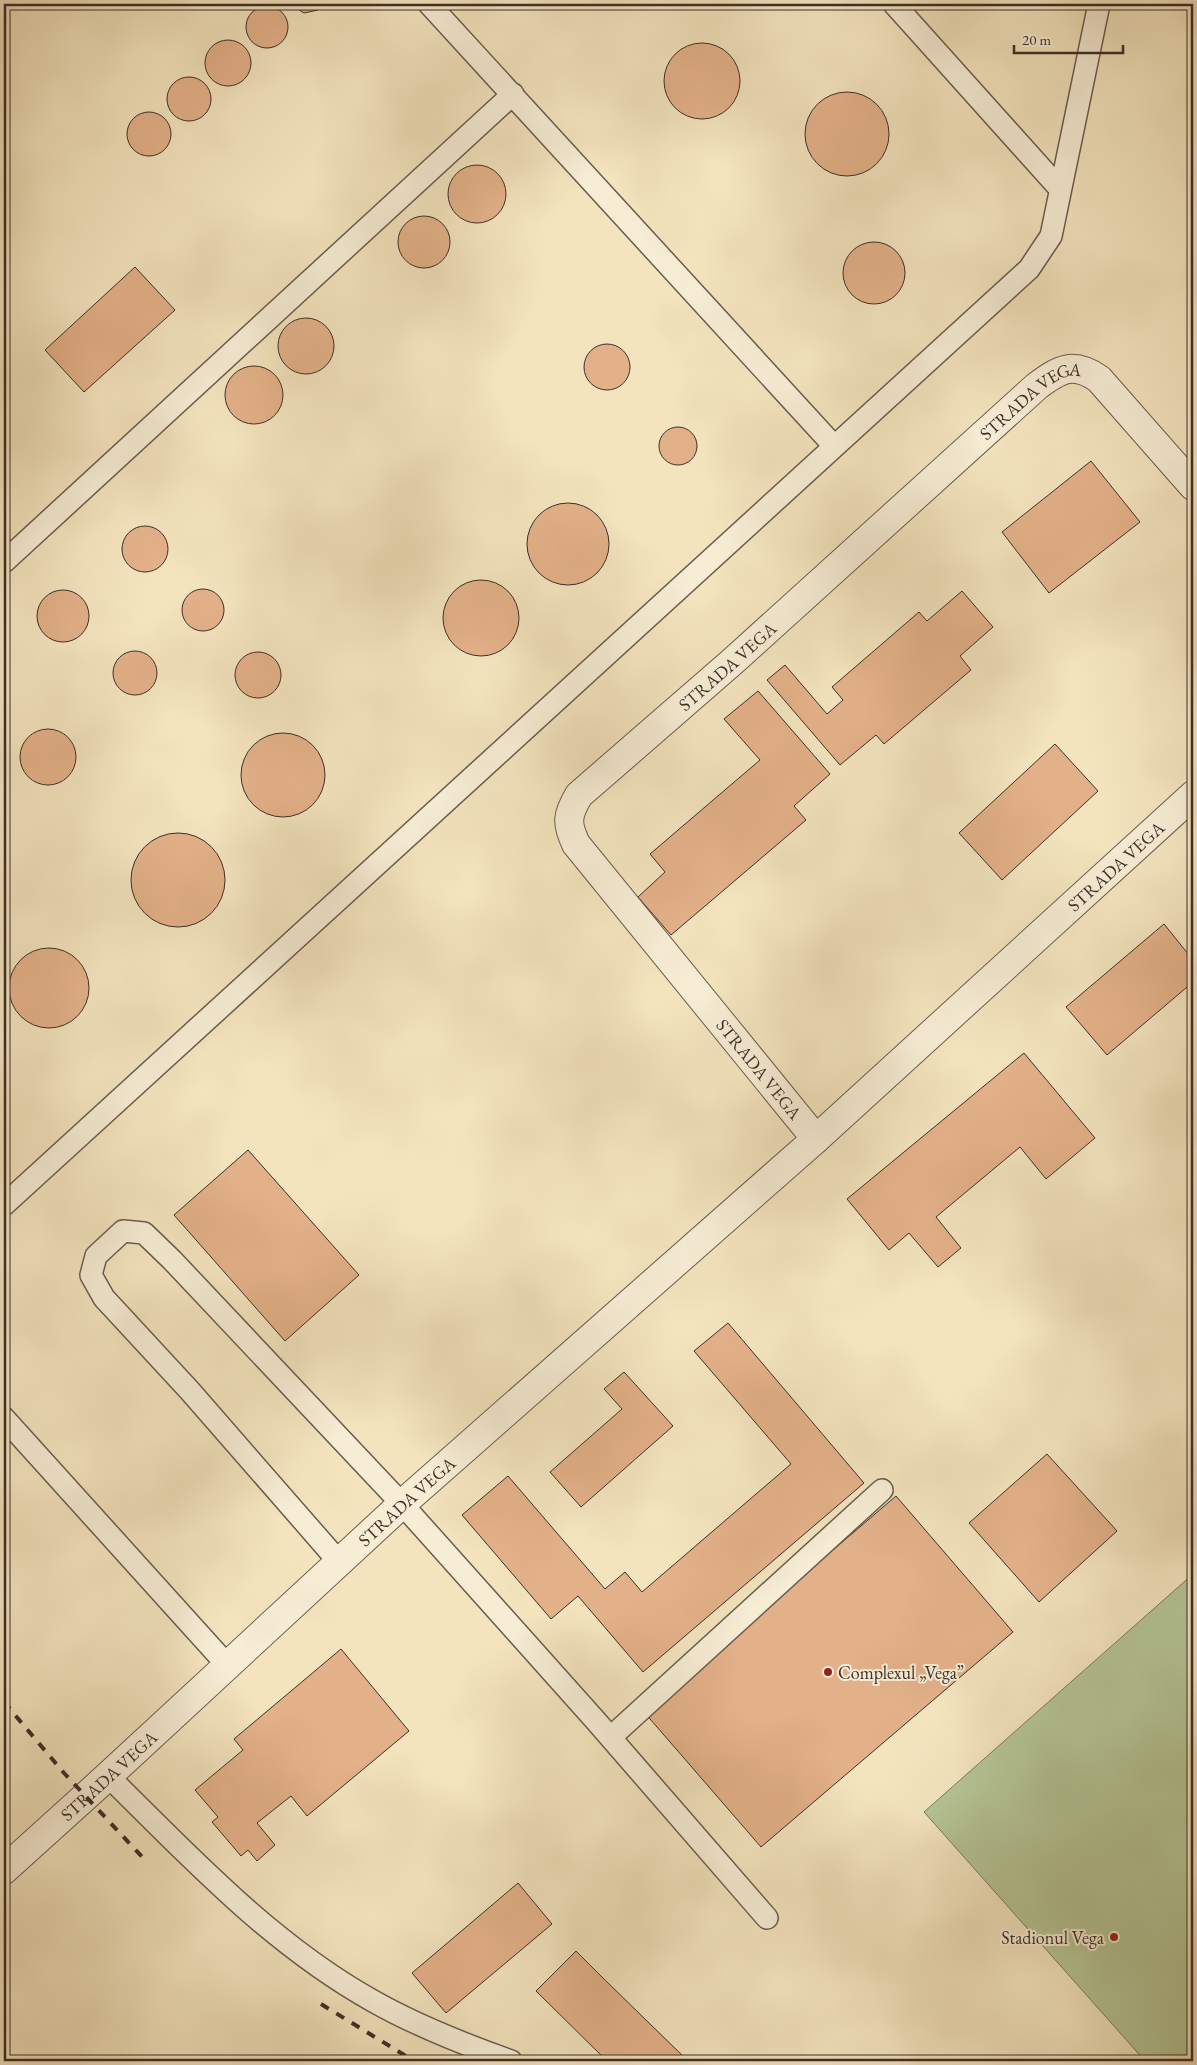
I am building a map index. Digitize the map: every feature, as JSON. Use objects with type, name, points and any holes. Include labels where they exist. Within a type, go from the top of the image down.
[{"type":"street","name":"STRADA VEGA","points":[[816,1139],[576,844],[569,830],[569,812],[579,795],[900,512],[1036,386],[1054,374],[1070,368],[1086,370],[1099,379],[1193,486]]},
{"type":"street","name":"STRADA VEGA","points":[[4,1870],[402,1504],[816,1139],[1193,795]]},
{"type":"lane","points":[[429,4],[834,446]]},
{"type":"lane","points":[[894,4],[1060,190]]},
{"type":"lane","points":[[4,1205],[1029,268],[1051,236],[1099,4]]},
{"type":"lane","points":[[6,556],[513,94]]},
{"type":"lane","points":[[340,1563],[190,1391],[104,1298],[91,1275],[96,1256],[123,1231],[144,1233],[172,1260],[402,1504],[610,1737],[766,1918]]},
{"type":"lane","points":[[4,1418],[228,1666]]},
{"type":"lane","points":[[610,1737],[882,1490]]},
{"type":"lane","points":[[108,1776],[245,1908],[313,1961],[372,2000],[447,2038],[511,2061]]},
{"type":"green space","name":"Stadionul Vega","points":[[1193,1574],[1193,2061],[1145,2061],[924,1812]]},
{"type":"building","points":[[290,4],[325,4],[318,10],[304,13]]},
{"type":"building","points":[[263,6],[271,6],[282,12],[288,27],[282,42],[271,48],[263,48],[252,42],[246,31],[246,23],[252,12]]},
{"type":"building","points":[[228,40],[241,44],[247,50],[251,63],[247,76],[241,82],[228,86],[215,82],[209,76],[205,63],[209,50],[215,44]]},
{"type":"building","points":[[702,43],[717,46],[729,54],[737,66],[740,81],[737,96],[729,108],[717,116],[702,119],[687,116],[675,108],[667,96],[664,81],[667,66],[675,54],[687,46]]},
{"type":"building","points":[[189,77],[201,81],[207,87],[211,99],[207,111],[201,117],[189,121],[177,117],[171,111],[167,99],[171,87],[177,81]]},
{"type":"building","points":[[847,92],[863,95],[877,104],[886,118],[889,134],[886,150],[877,164],[863,173],[847,176],[831,173],[817,164],[808,150],[805,134],[808,118],[817,104],[831,95]]},
{"type":"building","points":[[145,112],[153,112],[165,118],[171,134],[165,150],[153,156],[145,156],[133,150],[127,138],[127,130],[133,118]]},
{"type":"building","points":[[477,165],[488,167],[498,173],[504,183],[506,194],[504,205],[498,215],[488,221],[477,223],[466,221],[456,215],[450,205],[448,194],[450,183],[456,173],[466,167]]},
{"type":"building","points":[[419,216],[429,216],[443,223],[450,237],[450,247],[443,261],[429,268],[419,268],[409,264],[402,257],[398,247],[398,237],[402,227],[409,220]]},
{"type":"building","points":[[868,242],[880,242],[896,251],[903,261],[905,273],[903,285],[896,295],[880,304],[868,304],[857,299],[848,290],[843,279],[843,267],[848,256],[857,247]]},
{"type":"building","points":[[135,267],[175,310],[84,392],[45,350]]},
{"type":"building","points":[[300,318],[312,318],[326,326],[334,340],[332,357],[326,366],[312,374],[300,374],[290,369],[283,362],[278,352],[278,340],[283,330],[290,323]]},
{"type":"building","points":[[603,344],[611,344],[620,348],[626,354],[630,367],[626,380],[620,386],[611,390],[603,390],[594,386],[588,380],[584,371],[584,363],[588,354],[594,348]]},
{"type":"building","points":[[254,366],[265,368],[278,379],[283,395],[281,406],[270,419],[254,424],[243,422],[230,411],[225,395],[227,384],[238,371]]},
{"type":"building","points":[[678,427],[692,432],[697,446],[692,460],[678,465],[664,460],[659,446],[664,432]]},
{"type":"building","points":[[1091,461],[1140,522],[1049,593],[1002,532]]},
{"type":"building","points":[[568,503],[584,506],[597,515],[606,528],[609,544],[606,560],[597,573],[584,582],[568,585],[552,582],[539,573],[530,560],[527,544],[530,528],[539,515],[552,506]]},
{"type":"building","points":[[150,526],[154,527],[164,536],[167,540],[167,558],[158,568],[150,572],[140,572],[132,568],[123,558],[122,544],[126,536],[136,527]]},
{"type":"building","points":[[474,580],[488,580],[502,586],[513,597],[519,611],[516,633],[508,645],[488,656],[474,656],[460,650],[449,639],[443,625],[443,611],[449,597],[460,586]]},
{"type":"building","points":[[207,589],[215,592],[221,598],[224,610],[221,622],[215,628],[199,631],[191,628],[185,622],[182,606],[185,598],[191,592]]},
{"type":"building","points":[[63,590],[77,594],[85,602],[89,616],[85,630],[77,638],[63,642],[49,638],[41,630],[37,616],[41,602],[49,594]]},
{"type":"building","points":[[962,591],[993,627],[960,656],[971,670],[884,744],[876,735],[840,765],[767,680],[785,665],[827,714],[843,700],[832,687],[919,612],[927,621]]},
{"type":"building","points":[[135,651],[147,655],[153,661],[157,673],[153,685],[147,691],[135,695],[123,691],[117,685],[113,673],[117,661],[123,655]]},
{"type":"building","points":[[258,652],[271,656],[277,662],[281,675],[277,688],[271,694],[258,698],[245,694],[239,688],[235,675],[239,662],[245,656]]},
{"type":"building","points":[[758,691],[830,774],[794,806],[806,820],[671,935],[638,897],[665,872],[650,854],[760,760],[724,719]]},
{"type":"building","points":[[48,729],[59,731],[68,737],[74,746],[76,757],[74,768],[68,777],[59,783],[48,785],[37,783],[28,777],[22,768],[20,757],[22,746],[28,737],[37,731]]},
{"type":"building","points":[[275,733],[291,733],[307,740],[318,751],[325,767],[322,791],[313,805],[307,810],[291,817],[275,817],[259,810],[248,799],[241,783],[241,767],[248,751],[259,740]]},
{"type":"building","points":[[1055,744],[1098,791],[1002,880],[959,833]]},
{"type":"building","points":[[178,833],[196,837],[211,847],[221,862],[225,880],[221,898],[211,913],[196,923],[178,927],[160,923],[145,913],[135,898],[131,880],[135,862],[145,847],[160,837]]},
{"type":"building","points":[[1164,924],[1193,960],[1193,982],[1107,1055],[1066,1007]]},
{"type":"building","points":[[49,948],[64,951],[77,960],[86,973],[89,988],[86,1003],[77,1016],[64,1025],[49,1028],[34,1025],[21,1016],[12,1003],[9,988],[12,973],[21,960],[34,951]]},
{"type":"building","points":[[1024,1053],[1095,1138],[1046,1179],[1020,1147],[936,1217],[961,1248],[938,1267],[909,1233],[889,1250],[847,1199]]},
{"type":"building","points":[[248,1150],[359,1275],[285,1341],[174,1215]]},
{"type":"building","points":[[728,1323],[864,1483],[643,1672],[578,1596],[551,1619],[462,1515],[508,1476],[605,1589],[625,1572],[642,1592],[791,1464],[694,1351]]},
{"type":"building","points":[[624,1372],[673,1426],[581,1507],[550,1472],[622,1409],[604,1389]]},
{"type":"building","points":[[1047,1454],[1117,1531],[1039,1602],[969,1523]]},
{"type":"building","name":"Complexul „Vega”","points":[[896,1496],[1013,1632],[761,1847],[644,1712]]},
{"type":"building","points":[[341,1649],[409,1731],[307,1816],[291,1796],[257,1823],[275,1845],[257,1861],[248,1850],[241,1856],[212,1822],[218,1817],[195,1790],[243,1750],[234,1739]]},
{"type":"building","points":[[518,1883],[552,1924],[446,2013],[412,1973]]},
{"type":"building","points":[[576,1951],[688,2061],[607,2061],[536,1991]]},
{"type":"railway","points":[[4,1702],[64,1773],[145,1860]]},
{"type":"railway","points":[[321,2004],[414,2061]]},
{"type":"place","name":"Complexul „Vega”","points":[[828,1672]]},
{"type":"place","name":"Stadionul Vega","points":[[1114,1937]]}]
